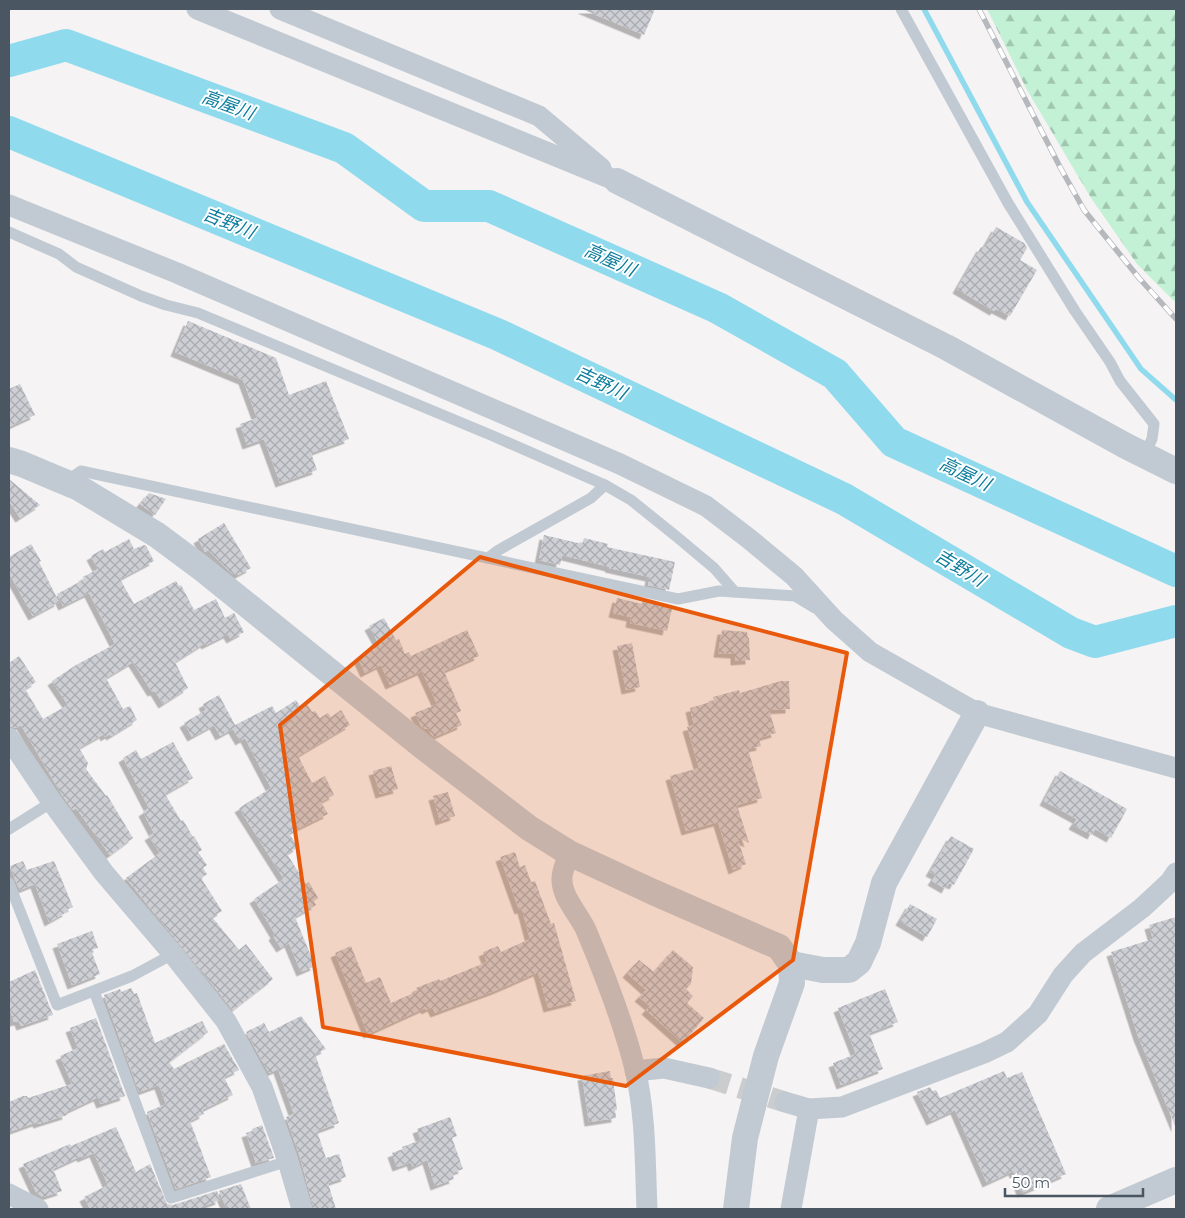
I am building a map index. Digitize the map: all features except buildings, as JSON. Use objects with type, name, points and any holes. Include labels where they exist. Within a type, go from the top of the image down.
[{"type":"street","points":[[196,9],[617,181],[946,346],[1144,456],[1176,471]]},
{"type":"street","points":[[280,9],[539,116],[617,181]]},
{"type":"street","points":[[9,205],[177,273],[611,460],[706,506],[794,576],[834,620],[870,652],[977,713],[1176,768]]},
{"type":"street","points":[[9,460],[79,488],[157,535],[200,567],[474,787],[529,828],[569,853],[779,947],[790,964],[792,983],[766,1056],[745,1138],[736,1209]]},
{"type":"street","points":[[790,964],[823,970],[850,970],[859,962],[868,943],[884,883],[977,713]]},
{"type":"street","points":[[9,738],[52,802],[104,873],[173,954],[226,1021],[262,1088],[288,1161],[302,1209]]},
{"type":"street","points":[[569,853],[562,878],[564,892],[584,925],[604,973],[624,1030],[635,1071],[644,1130],[647,1209]]},
{"type":"street","points":[[785,1102],[809,1108],[842,1107],[984,1053],[1007,1042],[1038,1014],[1063,975],[1083,953],[1142,908],[1176,874]]},
{"type":"street","points":[[635,1071],[664,1068],[709,1078]]},
{"type":"street","points":[[791,1209],[809,1108]]},
{"type":"street","points":[[1109,1209],[1176,1180]]},
{"type":"street","points":[[9,1194],[38,1209]]},
{"type":"lane","points":[[901,9],[1008,203],[1110,362],[1120,382],[1154,424],[1152,439],[1144,456]]},
{"type":"lane","points":[[9,232],[59,254],[76,268],[140,296],[207,316],[605,485],[631,500],[670,531],[714,568],[735,592]]},
{"type":"lane","points":[[66,482],[81,471],[678,599],[719,591],[794,596],[834,620]]},
{"type":"lane","points":[[488,558],[497,551],[591,498],[605,485]]},
{"type":"lane","points":[[9,829],[52,802]]},
{"type":"lane","points":[[9,883],[57,1005],[132,976],[173,954]]},
{"type":"lane","points":[[94,991],[172,1198],[288,1161]]},
{"type":"highlighted area","points":[[480,557],[847,653],[793,960],[626,1086],[323,1027],[280,725]]},
{"type":"green space","points":[[987,9],[1176,9],[1176,303],[1137,264],[1091,198],[1027,90]]},
{"type":"waterway","points":[[924,9],[1027,202],[1141,369],[1176,400]]},
{"type":"waterway","name":"高屋川","points":[[9,61],[66,45],[344,148],[424,206],[489,206],[718,308],[835,374],[894,442],[1176,571]]},
{"type":"waterway","name":"吉野川","points":[[9,132],[499,335],[844,499],[1071,633],[1095,642],[1176,621]]},
{"type":"tunnel","points":[[709,1078],[785,1102]]},
{"type":"railway","points":[[979,9],[1084,210],[1139,278],[1176,319]]}]
